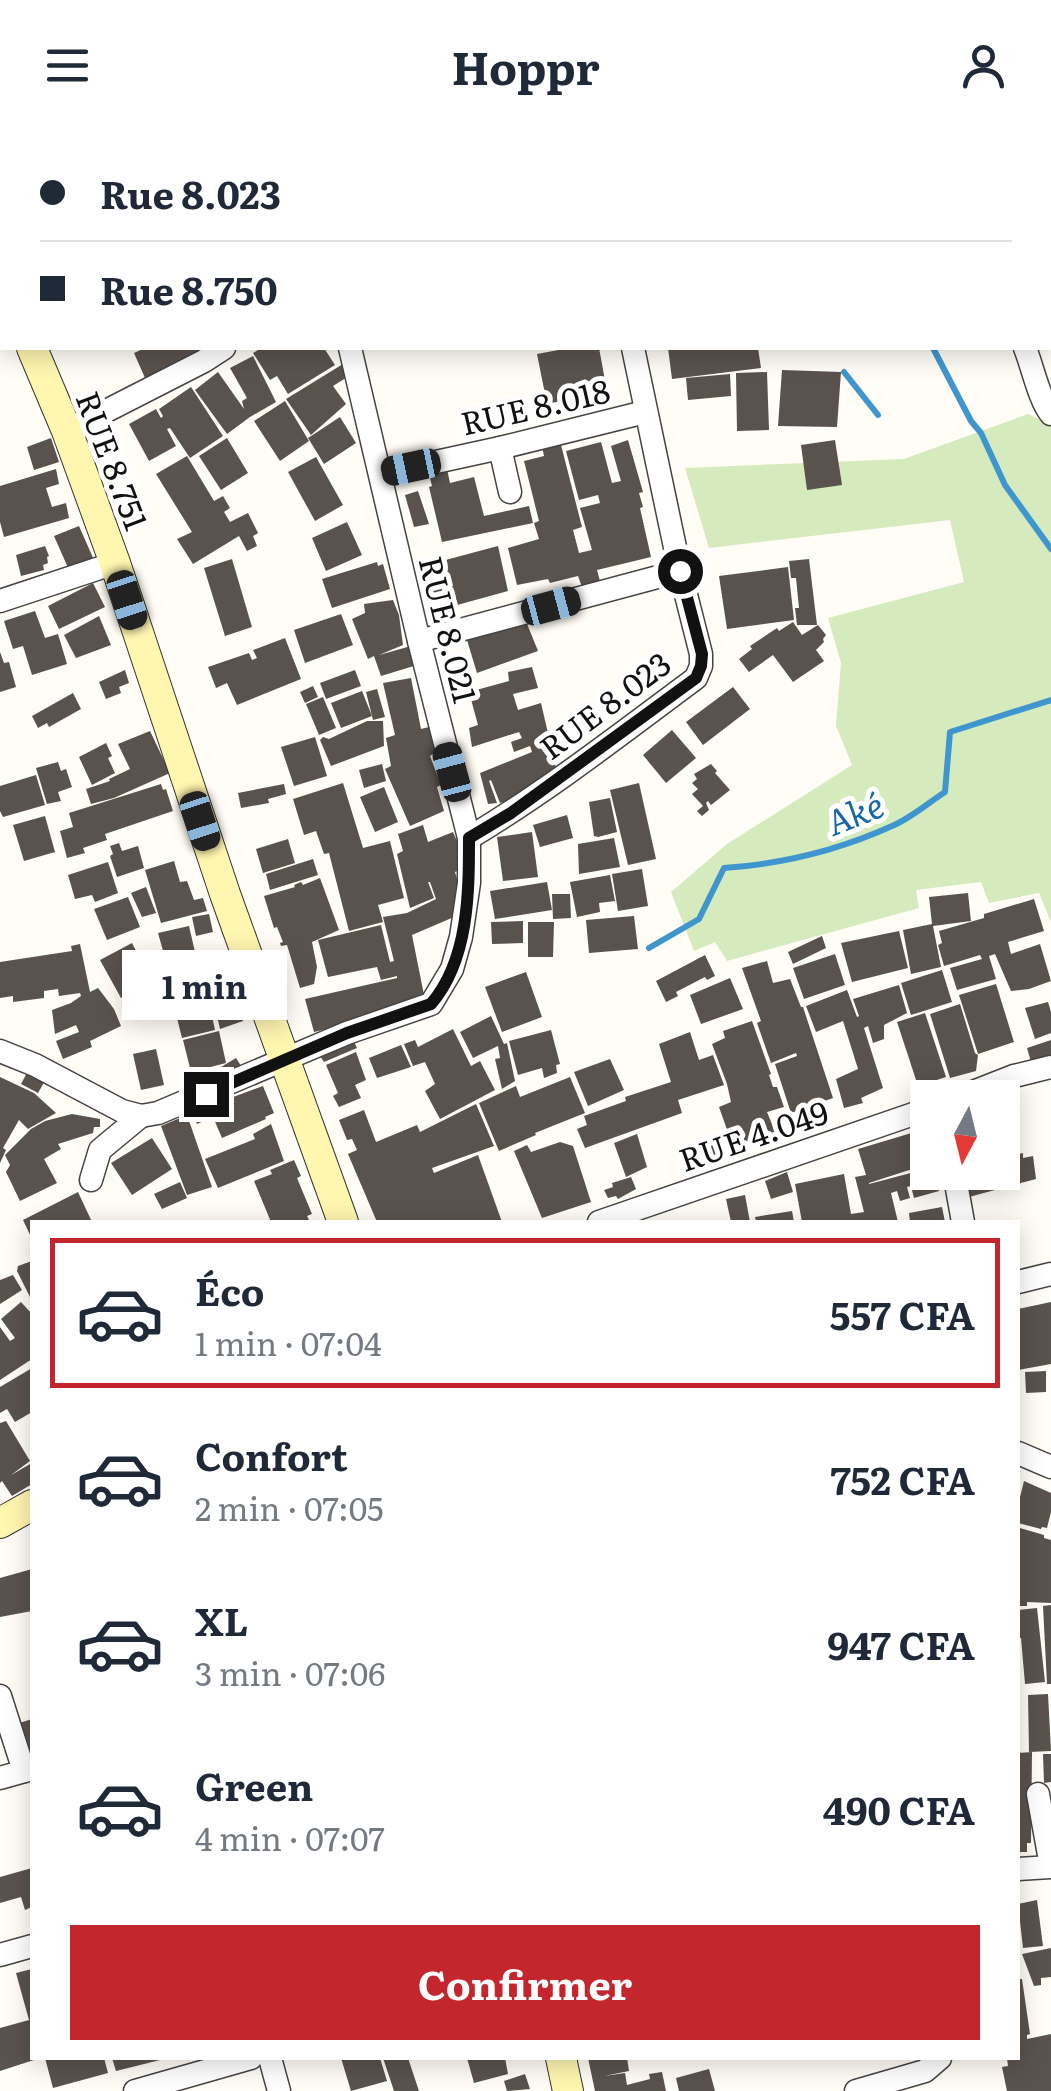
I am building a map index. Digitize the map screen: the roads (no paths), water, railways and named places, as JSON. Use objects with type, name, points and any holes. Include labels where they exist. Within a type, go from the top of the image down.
[{"type":"main road","name":"RUE 8.751","points":[[33,350],[115,563],[224,894],[342,1220]]},
{"type":"main road","points":[[0,1523],[30,1506]]},
{"type":"main road","points":[[561,2060],[568,2091]]},
{"type":"street","points":[[67,431],[221,350]]},
{"type":"street","name":"RUE 8.021","points":[[141,1116],[174,1107],[347,1033],[424,1008],[436,999],[452,969],[467,910],[469,838],[350,350]]},
{"type":"street","name":"RUE 8.023","points":[[469,838],[511,813],[696,678],[701,666],[702,654],[680,571],[633,350]]},
{"type":"street","points":[[1027,350],[1042,404],[1051,414]]},
{"type":"street","name":"RUE 8.018","points":[[381,474],[645,412]]},
{"type":"street","points":[[500,448],[510,492]]},
{"type":"street","points":[[0,600],[115,563]]},
{"type":"street","points":[[419,641],[680,571]]},
{"type":"street","points":[[0,1051],[35,1065],[109,1106],[141,1116]]},
{"type":"street","points":[[1004,1080],[1051,1066]]},
{"type":"street","name":"RUE 4.049","points":[[605,1220],[910,1115]]},
{"type":"street","points":[[92,1180],[100,1150],[141,1116]]},
{"type":"street","points":[[957,1190],[963,1220]]},
{"type":"street","points":[[1020,1282],[1051,1274]]},
{"type":"street","points":[[1020,1454],[1051,1467]]},
{"type":"street","points":[[0,1696],[28,1770],[0,1778]]},
{"type":"street","points":[[1020,1869],[1051,1867],[1038,1794]]},
{"type":"street","points":[[0,1955],[30,1947]]},
{"type":"street","points":[[136,2091],[244,2060]]},
{"type":"street","points":[[271,2060],[279,2091]]},
{"type":"street","points":[[856,2091],[925,2070],[938,2060]]},
{"type":"waterway","points":[[934,350],[1005,485],[1051,549]]},
{"type":"waterway","points":[[844,372],[878,415]]},
{"type":"waterway","name":"Aké","points":[[649,948],[699,919],[724,868],[810,854],[899,823],[945,792],[950,732],[1051,700]]}]
